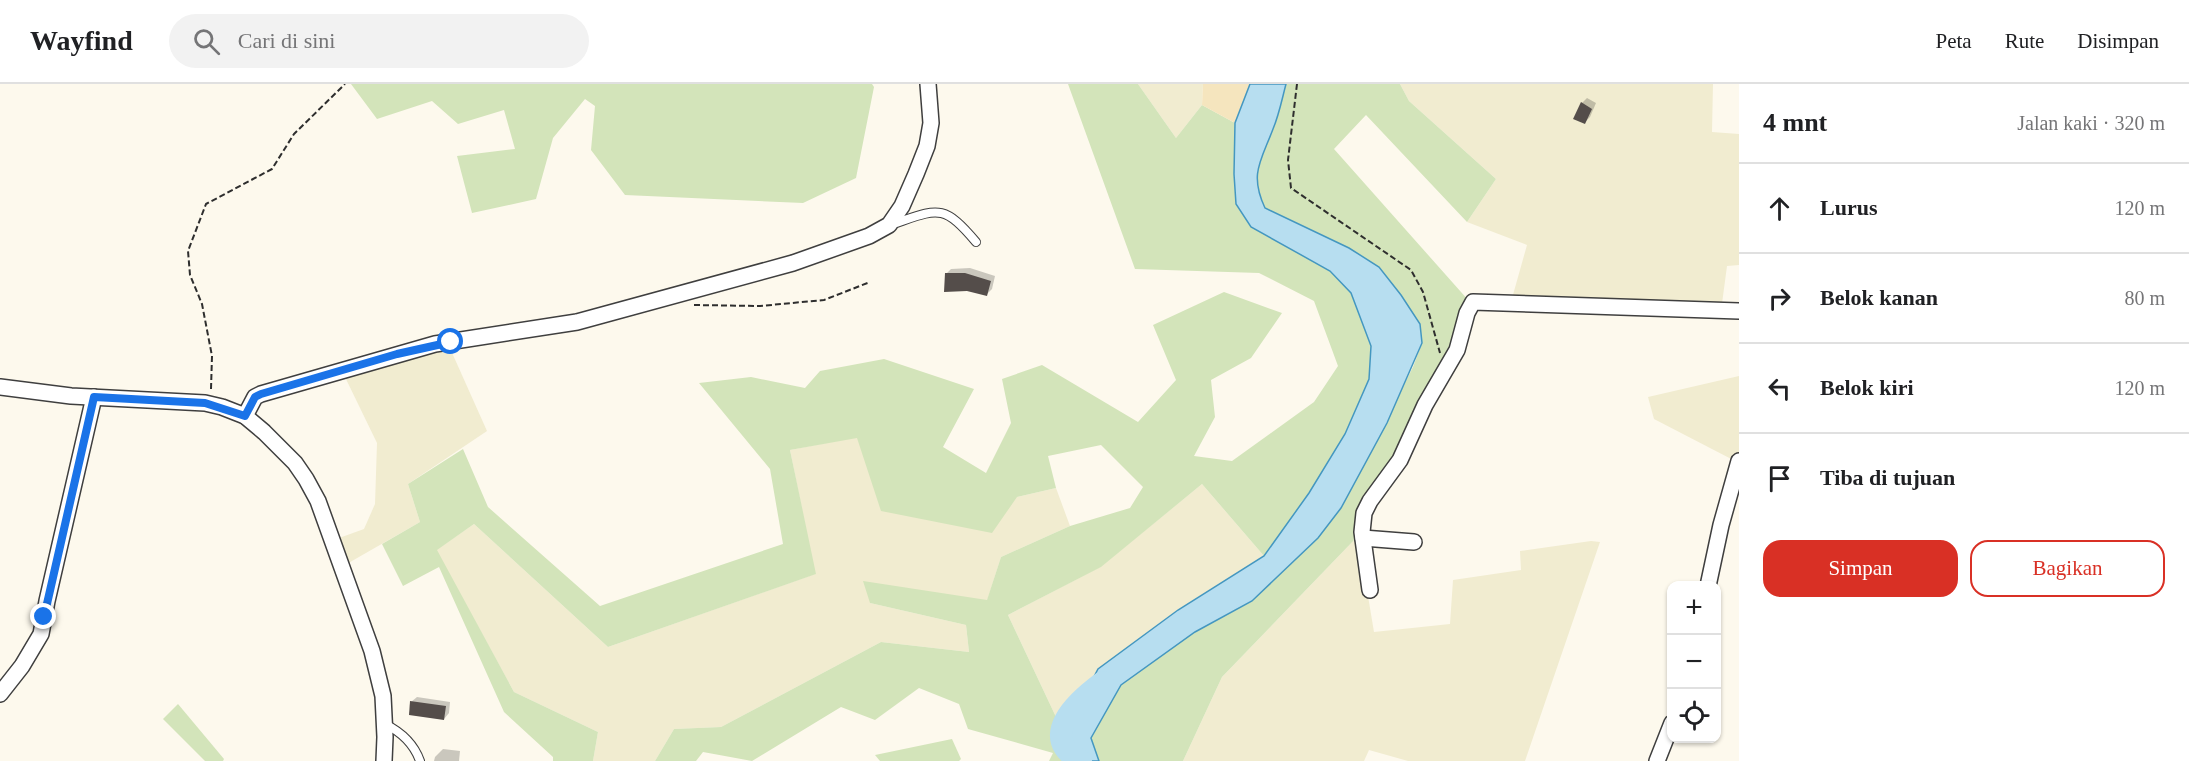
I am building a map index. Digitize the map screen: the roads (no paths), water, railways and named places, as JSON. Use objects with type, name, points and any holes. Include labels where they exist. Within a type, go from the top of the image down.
[{"type":"street","points":[[245,416],[255,397],[261,394],[435,344],[577,322],[793,263],[869,236],[889,225],[902,206],[927,146],[932,123],[928,84]]},
{"type":"street","points":[[1370,590],[1361,525],[1366,506],[1400,460],[1425,405],[1460,343],[1470,305],[1477,301],[1739,310]]},
{"type":"street","points":[[0,387],[35,393],[211,404],[245,416],[295,463],[318,501],[372,651],[383,696],[384,761]]},
{"type":"street","points":[[0,694],[22,666],[41,634],[94,397]]},
{"type":"street","points":[[1709,581],[1721,525],[1739,461]]},
{"type":"street","points":[[1363,538],[1414,542]]},
{"type":"street","points":[[1658,761],[1667,735]]},
{"type":"lane","points":[[889,225],[930,212],[944,212],[963,227],[976,242]]},
{"type":"lane","points":[[384,723],[398,730],[407,739],[420,761]]},
{"type":"water","points":[[1250,84],[1286,84],[1277,118],[1258,168],[1258,186],[1265,208],[1349,248],[1379,267],[1420,324],[1422,343],[1387,423],[1341,508],[1318,538],[1252,601],[1195,632],[1121,685],[1091,738],[1099,761],[1066,761],[1064,734],[1098,669],[1178,610],[1264,556],[1309,493],[1345,434],[1369,379],[1371,346],[1351,293],[1330,271],[1251,227],[1236,204],[1235,123]]},
{"type":"waterway","points":[[1081,761],[1068,752],[1062,742],[1061,731],[1073,709],[1103,682]]}]
